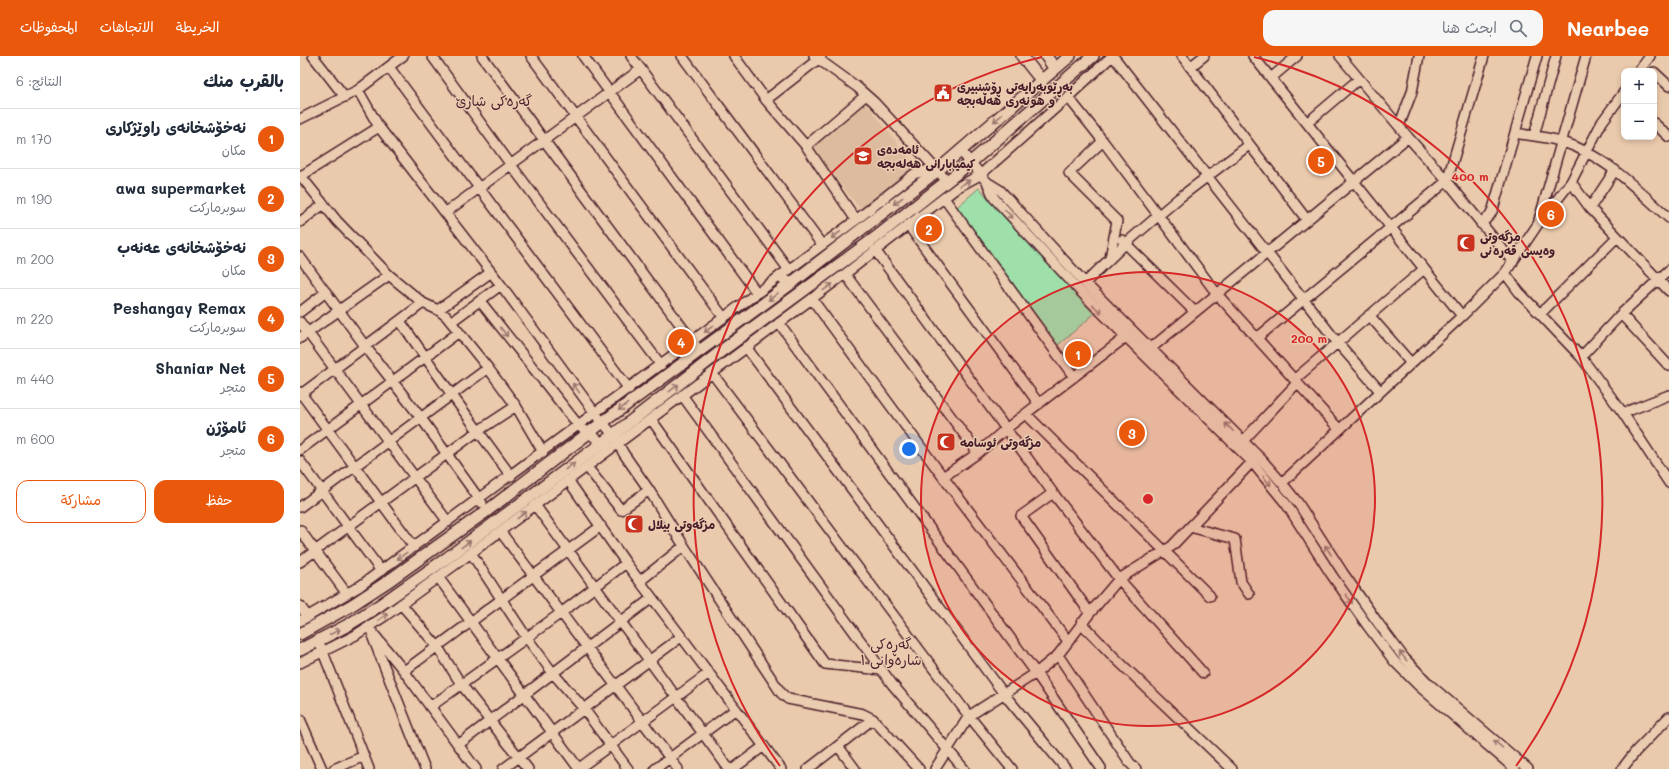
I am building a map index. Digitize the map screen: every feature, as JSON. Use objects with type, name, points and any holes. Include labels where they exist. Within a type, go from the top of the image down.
[{"type":"main road","points":[[1022,56],[1042,81]]},
{"type":"main road","points":[[1046,56],[1055,69]]},
{"type":"main road","points":[[300,634],[334,616],[370,594],[488,510],[603,422],[789,285],[938,172],[960,150],[1070,56]]},
{"type":"main road","points":[[300,650],[362,616],[451,562],[611,442],[724,349],[877,244],[947,181],[970,163],[1093,56]]},
{"type":"main road","points":[[785,273],[789,285]]},
{"type":"main road","points":[[724,349],[732,358]]},
{"type":"street","points":[[313,56],[345,97]]},
{"type":"street","points":[[300,119],[358,90],[403,56]]},
{"type":"street","points":[[432,56],[511,165],[661,365]]},
{"type":"street","points":[[482,56],[700,351]]},
{"type":"street","points":[[531,56],[724,318]]},
{"type":"street","points":[[583,56],[757,293]]},
{"type":"street","points":[[631,56],[785,273]]},
{"type":"street","points":[[682,56],[822,245]]},
{"type":"street","points":[[734,56],[766,100],[806,146],[856,220]]},
{"type":"street","points":[[300,663],[368,627],[438,578],[451,562],[471,553],[587,467],[611,442],[651,419],[845,274],[877,244],[908,225],[958,187],[980,175],[1068,98],[1112,56],[1337,342],[1380,391]]},
{"type":"street","points":[[1182,56],[1307,220]]},
{"type":"street","points":[[1190,67],[1204,56]]},
{"type":"street","points":[[1253,56],[1392,227],[1462,316]]},
{"type":"street","points":[[1271,78],[1297,56]]},
{"type":"street","points":[[1340,56],[1447,181],[1513,262]]},
{"type":"street","points":[[1399,126],[1412,92],[1419,56]]},
{"type":"street","points":[[1257,338],[1447,181],[1484,56]]},
{"type":"street","points":[[1481,224],[1490,215],[1493,209],[1536,56]]},
{"type":"street","points":[[1534,136],[1556,56]]},
{"type":"street","points":[[1538,224],[1586,56]]},
{"type":"street","points":[[766,100],[818,57],[866,94],[947,181]]},
{"type":"street","points":[[389,67],[629,389]]},
{"type":"street","points":[[445,213],[480,189],[641,69]]},
{"type":"street","points":[[1657,76],[1669,86]]},
{"type":"street","points":[[1307,123],[1359,79]]},
{"type":"street","points":[[358,90],[379,127],[501,285],[603,422],[611,442]]},
{"type":"street","points":[[806,146],[866,94]]},
{"type":"street","points":[[1068,98],[1103,141],[1217,294],[1339,429]]},
{"type":"street","points":[[1282,482],[1410,362],[1462,316],[1504,273],[1538,224],[1571,182],[1602,122],[1621,98]]},
{"type":"street","points":[[1657,126],[1669,137]]},
{"type":"street","points":[[379,127],[300,175],[338,221],[388,275],[423,303],[438,310],[451,322],[516,406],[543,452]]},
{"type":"street","points":[[1515,133],[1562,141],[1587,151],[1615,170],[1669,218]]},
{"type":"street","points":[[1150,349],[1408,137]]},
{"type":"street","points":[[1103,141],[1069,173],[1117,221],[1110,258]]},
{"type":"street","points":[[1085,283],[1125,244],[1249,145]]},
{"type":"street","points":[[960,150],[980,175],[987,182],[1000,190],[1085,283],[1150,349],[1252,462],[1287,505],[1332,574],[1394,661],[1419,686],[1478,733],[1528,769]]},
{"type":"street","points":[[300,606],[304,619],[347,594],[381,571],[785,273],[914,174],[923,170],[938,172]]},
{"type":"street","points":[[1590,208],[1615,170]]},
{"type":"street","points":[[987,182],[994,198],[1079,290],[1126,338],[1243,441],[1282,482],[1298,503],[1343,573],[1405,659],[1515,769]]},
{"type":"street","points":[[1571,182],[1590,208],[1669,291]]},
{"type":"street","points":[[944,198],[1074,377]]},
{"type":"street","points":[[300,222],[324,204]]},
{"type":"street","points":[[908,225],[1039,404]]},
{"type":"street","points":[[1115,234],[1195,312]]},
{"type":"street","points":[[1540,314],[1617,236]]},
{"type":"street","points":[[877,244],[1053,493],[1119,579],[1203,673]]},
{"type":"street","points":[[300,257],[365,346],[421,418],[479,500],[488,510]]},
{"type":"street","points":[[1243,441],[1296,381],[1337,342],[1424,269]]},
{"type":"street","points":[[1581,357],[1621,314],[1659,281],[1669,270]]},
{"type":"street","points":[[438,310],[490,272]]},
{"type":"street","points":[[1504,273],[1519,292],[1581,357],[1623,413],[1669,483]]},
{"type":"street","points":[[845,274],[978,453]]},
{"type":"street","points":[[300,338],[388,275]]},
{"type":"street","points":[[451,322],[501,285]]},
{"type":"street","points":[[300,312],[326,292]]},
{"type":"street","points":[[812,299],[943,477],[1068,641]]},
{"type":"street","points":[[480,302],[578,426],[588,434],[611,442],[624,454],[784,696],[788,699],[864,714],[874,719],[919,769]]},
{"type":"street","points":[[414,547],[300,393],[335,369],[423,303]]},
{"type":"street","points":[[1621,314],[1669,366]]},
{"type":"street","points":[[1369,315],[1410,362]]},
{"type":"street","points":[[400,320],[511,476]]},
{"type":"street","points":[[300,322],[448,522]]},
{"type":"street","points":[[779,323],[1036,673],[1101,768]]},
{"type":"street","points":[[300,450],[459,332]]},
{"type":"street","points":[[943,477],[978,453],[1007,428],[1126,338]]},
{"type":"street","points":[[746,347],[1004,694],[1066,769]]},
{"type":"street","points":[[300,507],[488,368]]},
{"type":"street","points":[[712,373],[970,716],[1012,769]]},
{"type":"street","points":[[682,395],[882,670],[964,769]]},
{"type":"street","points":[[1623,413],[1669,395]]},
{"type":"street","points":[[300,562],[478,430],[516,406]]},
{"type":"street","points":[[1026,414],[1210,596]]},
{"type":"street","points":[[651,419],[825,664],[882,670]]},
{"type":"street","points":[[300,461],[381,571]]},
{"type":"street","points":[[935,769],[970,716],[1036,673],[1058,655],[1081,623],[1119,579],[1172,546],[1252,462]]},
{"type":"street","points":[[587,467],[621,510],[649,490]]},
{"type":"street","points":[[568,480],[626,563],[781,769]]},
{"type":"street","points":[[1053,493],[1021,516],[1090,613]]},
{"type":"street","points":[[535,505],[729,769]]},
{"type":"street","points":[[404,671],[601,526]]},
{"type":"street","points":[[1190,527],[1236,539],[1241,582],[1249,594]]},
{"type":"street","points":[[300,530],[347,594]]},
{"type":"street","points":[[500,531],[678,769]]},
{"type":"street","points":[[640,581],[684,546]]},
{"type":"street","points":[[471,553],[527,638],[553,673],[584,709],[628,769]]},
{"type":"street","points":[[430,707],[461,684],[498,660],[626,563]]},
{"type":"street","points":[[438,578],[579,769],[709,673]]},
{"type":"street","points":[[458,744],[491,721],[652,598]]},
{"type":"street","points":[[401,604],[437,646],[461,684],[528,769]]},
{"type":"street","points":[[1081,623],[1113,656],[1232,769]]},
{"type":"street","points":[[368,627],[404,671],[476,769]]},
{"type":"street","points":[[368,627],[425,769]]},
{"type":"street","points":[[503,769],[681,637]]},
{"type":"street","points":[[318,641],[369,769]]},
{"type":"street","points":[[1058,655],[1130,763],[1136,769]]},
{"type":"street","points":[[655,769],[736,709]]},
{"type":"street","points":[[1622,769],[1636,751],[1669,717]]},
{"type":"street","points":[[300,719],[322,769]]},
{"type":"street","points":[[808,769],[874,719]]},
{"type":"street","points":[[733,769],[764,746]]},
{"type":"street","points":[[838,746],[855,769]]},
{"type":"street","points":[[334,769],[364,756]]},
{"type":"shaded area","name":"ئامەدەی کیمیابارانی هەلەبجە","points":[[865,102],[916,167],[861,210],[810,146]]},
{"type":"green space","points":[[979,188],[1094,314],[1058,345],[957,207]]},
{"type":"place","name":"بەڕێوبەرایەتی ڕۆشنبیری و هونەری هەڵەبجە","points":[[943,93]]},
{"type":"place","name":"ئامەدەی کیمیابارانی هەلەبجە","points":[[863,156]]},
{"type":"place","name":"Shaniar Net","points":[[1321,161]]},
{"type":"place","name":"ئامۆژن","points":[[1551,214]]},
{"type":"place","name":"awa supermarket","points":[[929,229]]},
{"type":"place","name":"مزگەوتی وەیسی قەرەنی","points":[[1466,243]]},
{"type":"place","name":"Peshangay Remax","points":[[681,342]]},
{"type":"place","name":"نەخۆشخانەی راوێژکاری","points":[[1078,354]]},
{"type":"place","name":"نەخۆشخانەی عەنەب","points":[[1132,433]]},
{"type":"place","name":"مزگەوتی ئوسامە","points":[[946,442]]},
{"type":"place","name":"مزگەوتی بیلال","points":[[634,524]]},
{"type":"district","name":"گەرەکی شارێ","points":[[494,100]]},
{"type":"district","name":"گەڕەکی شارەوانی ١","points":[[891,652]]}]
